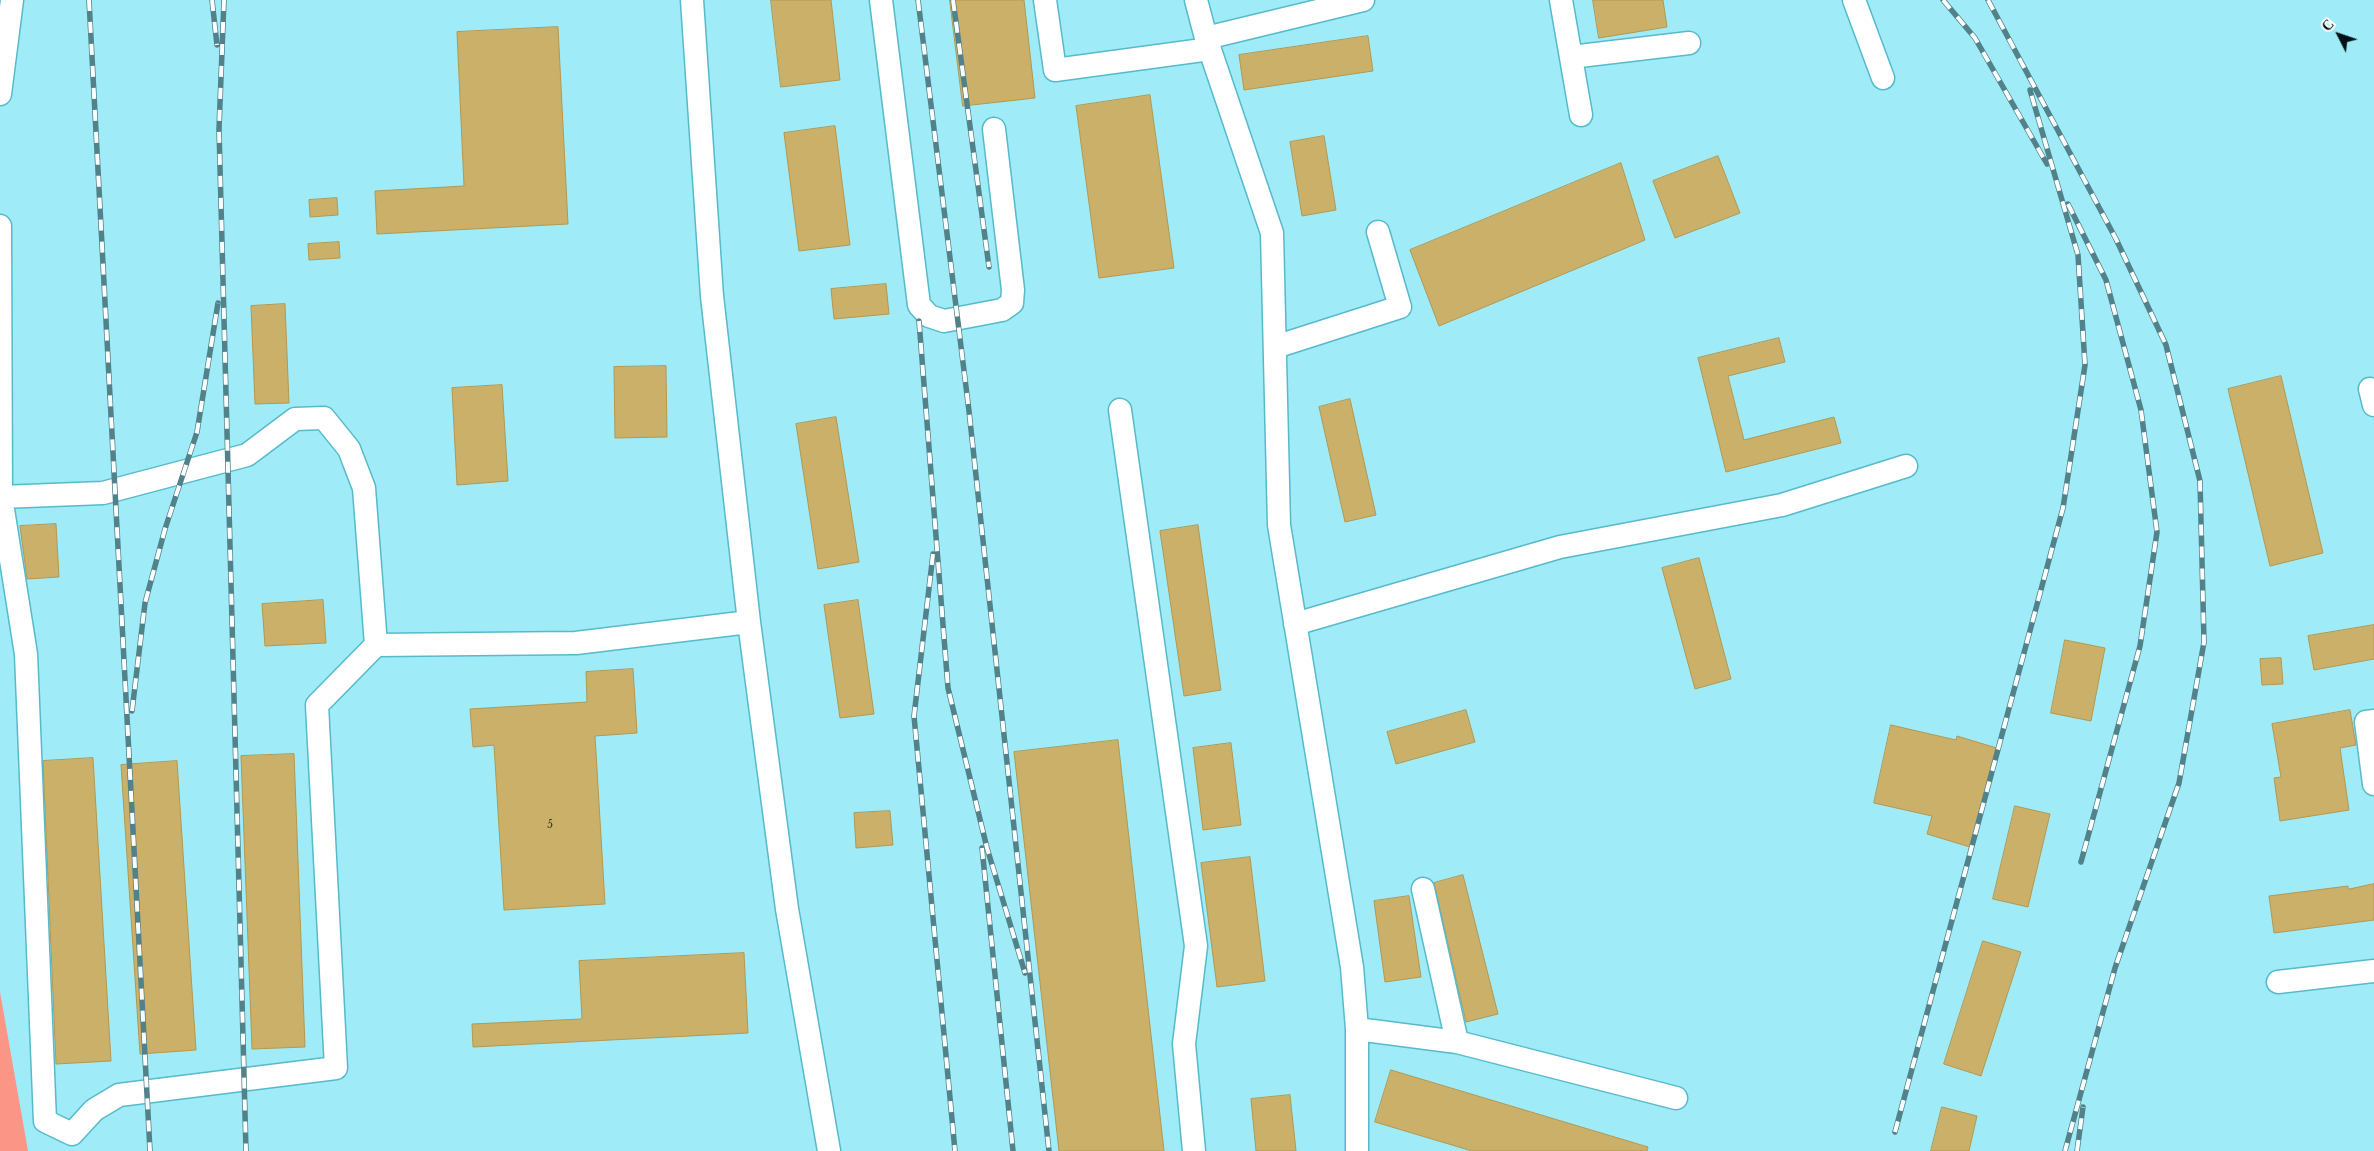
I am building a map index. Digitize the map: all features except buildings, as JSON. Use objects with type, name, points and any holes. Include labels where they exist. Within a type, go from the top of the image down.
[{"type":"street","points":[[0,94],[12,0]]},
{"type":"street","points":[[692,0],[712,296],[749,622],[787,909],[829,1151]]},
{"type":"street","points":[[881,0],[919,305],[929,316],[944,321],[1002,310],[1012,303],[1013,290],[994,129]]},
{"type":"street","points":[[1045,0],[1055,70],[1210,50],[1363,0]]},
{"type":"street","points":[[1196,0],[1210,50],[1272,233],[1279,525],[1352,968],[1357,1029],[1358,1151]]},
{"type":"street","points":[[1561,0],[1581,115]]},
{"type":"street","points":[[1854,0],[1883,78]]},
{"type":"street","points":[[1571,57],[1689,43]]},
{"type":"street","points":[[0,226],[1,497],[26,654],[45,1121],[67,1142],[94,1110],[119,1095],[336,1068],[317,705],[376,645],[576,643],[749,622]]},
{"type":"street","points":[[1275,347],[1400,307],[1378,232]]},
{"type":"street","points":[[1120,410],[1196,946],[1184,1044],[1194,1151]]},
{"type":"street","points":[[1,497],[103,493],[247,455],[295,419],[324,418],[349,449],[364,488],[376,645]]},
{"type":"street","points":[[1295,624],[1560,547],[1782,505],[1906,466]]},
{"type":"street","points":[[2374,721],[2366,722],[2374,784]]},
{"type":"street","points":[[1424,888],[1457,1042]]},
{"type":"street","points":[[2278,982],[2374,971]]},
{"type":"street","points":[[1357,1029],[1457,1042],[1676,1098]]},
{"type":"shaded area","points":[[0,992],[28,1151],[0,1151]]},
{"type":"railway","points":[[89,0],[150,1151]]},
{"type":"railway","points":[[212,0],[217,45]]},
{"type":"railway","points":[[224,0],[219,129],[246,1151]]},
{"type":"railway","points":[[918,0],[969,411],[1049,1151]]},
{"type":"railway","points":[[953,0],[989,267]]},
{"type":"railway","points":[[1943,0],[1975,38],[2047,164]]},
{"type":"railway","points":[[1988,0],[2116,239],[2166,345],[2200,481],[2204,642],[2179,783],[2115,968],[2065,1151]]},
{"type":"railway","points":[[1895,1132],[2063,508],[2085,365],[2078,255],[2030,90]]},
{"type":"railway","points":[[2068,204],[2106,280],[2141,410],[2157,532],[2140,646],[2081,862]]},
{"type":"railway","points":[[132,711],[145,603],[165,529],[197,432],[218,303]]},
{"type":"railway","points":[[919,321],[948,688],[987,848],[1025,973]]},
{"type":"railway","points":[[933,554],[914,716],[955,1151]]},
{"type":"railway","points":[[982,848],[1013,1151]]},
{"type":"railway","points":[[2077,1151],[2083,1107]]}]
